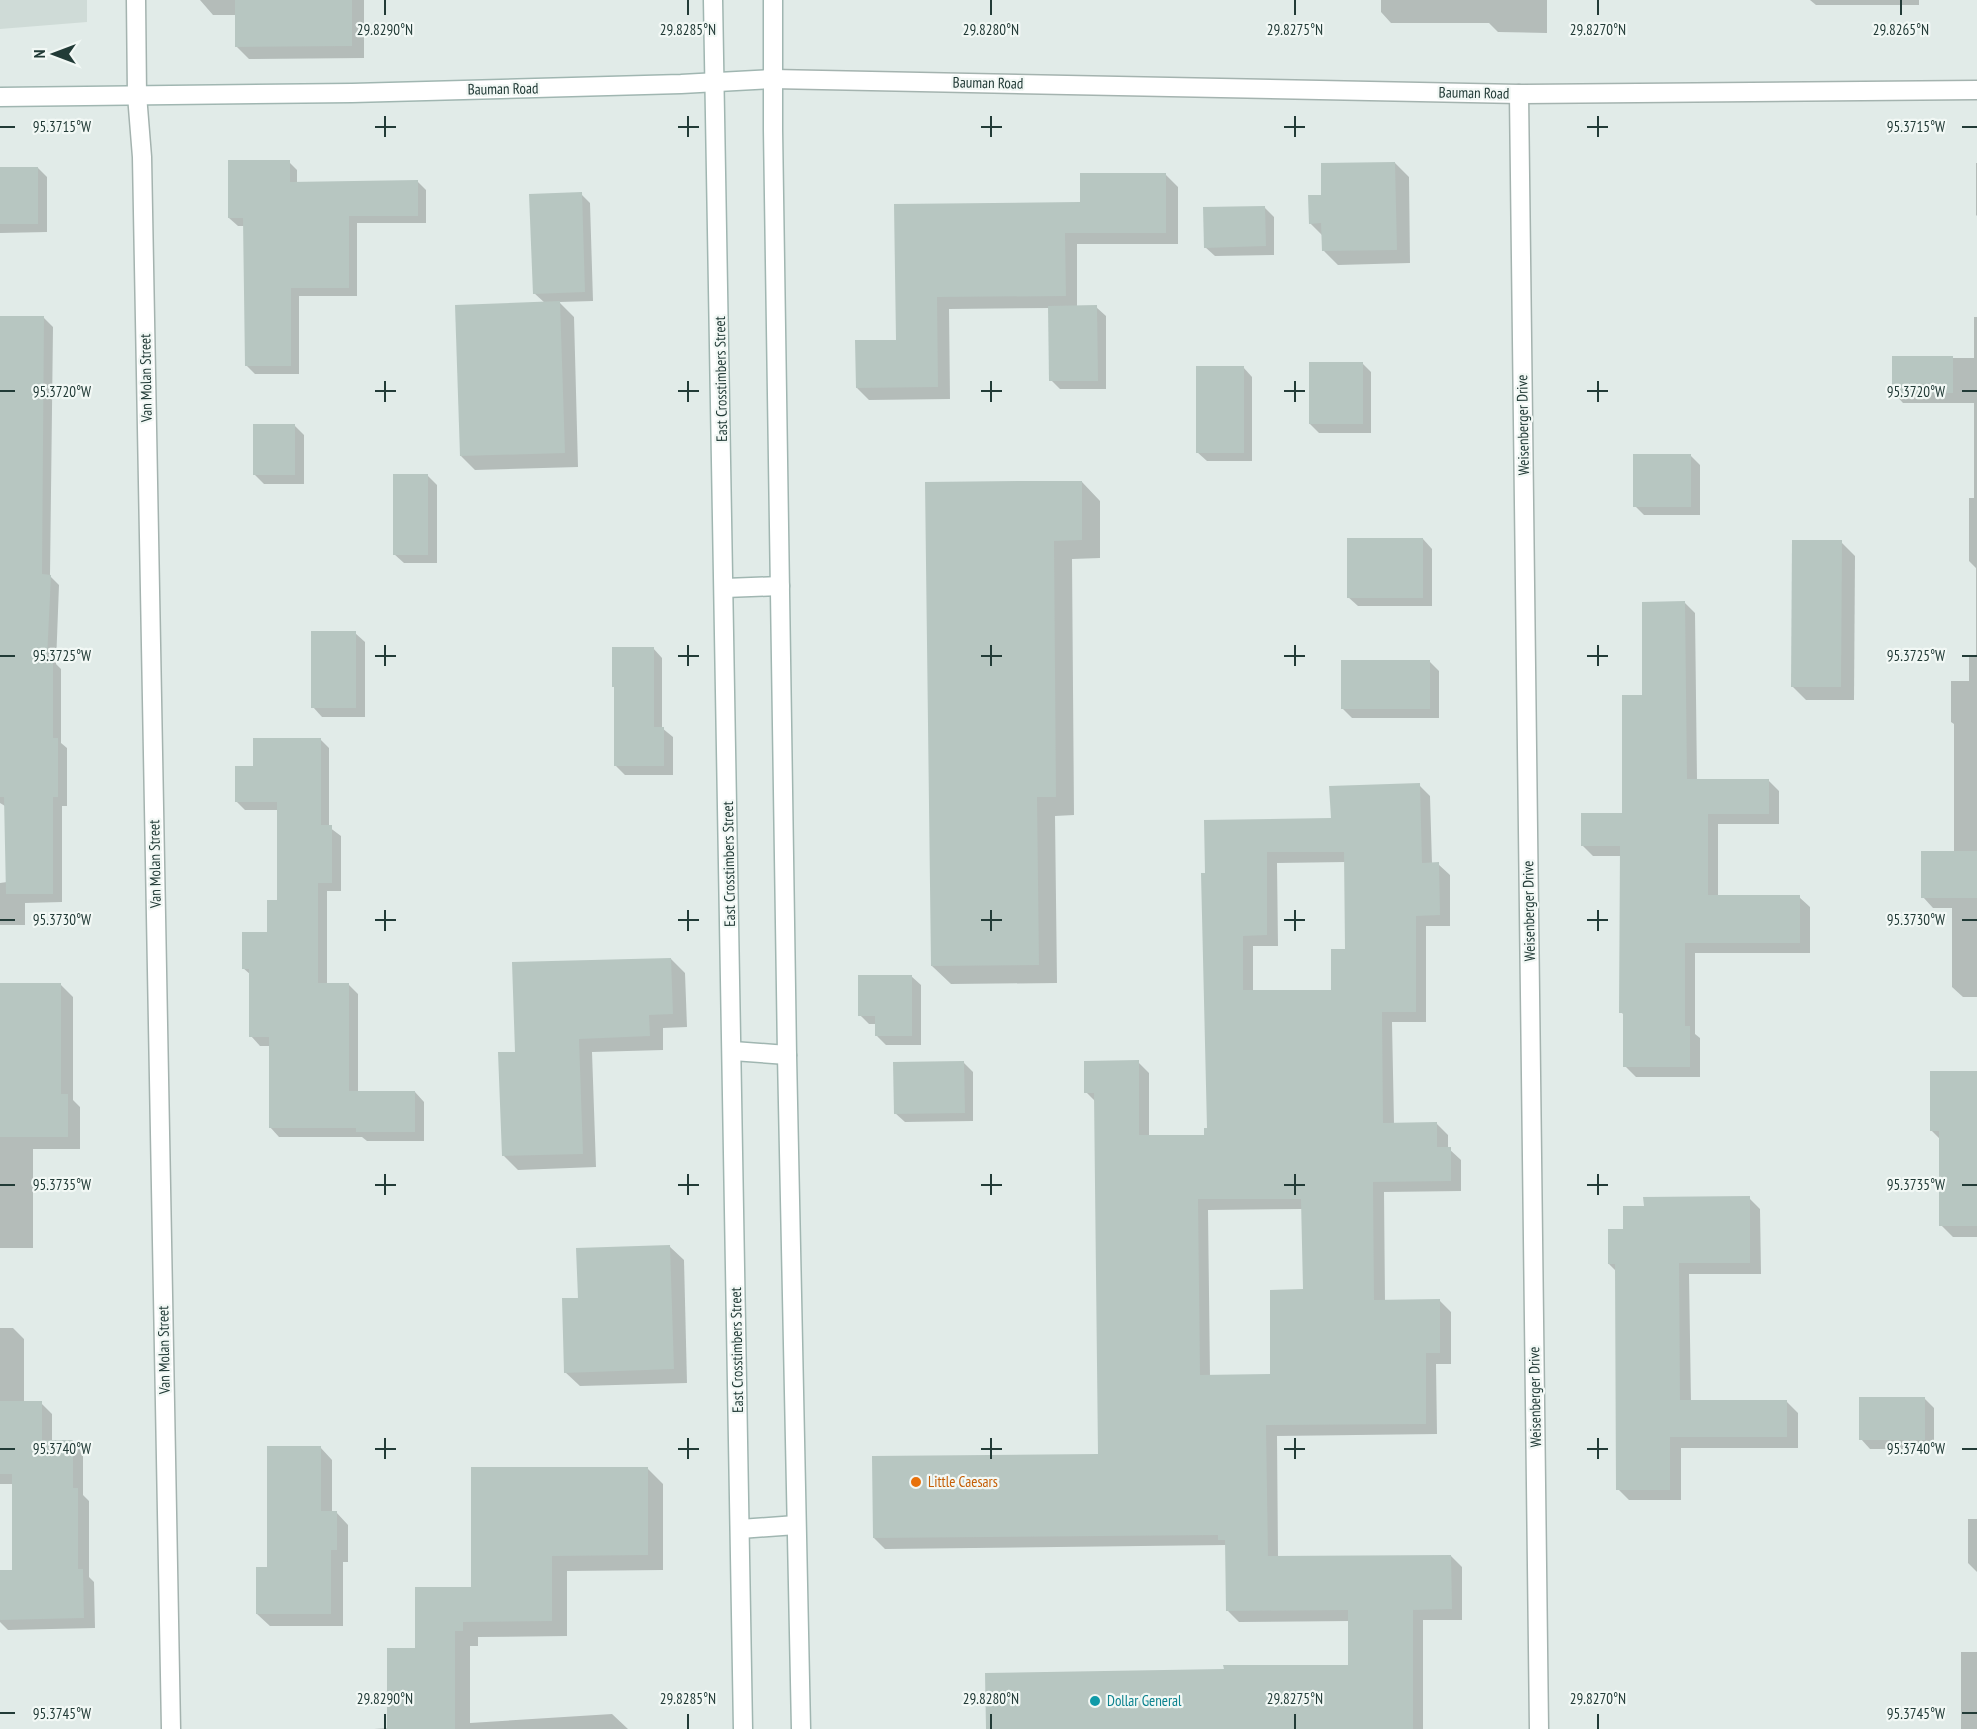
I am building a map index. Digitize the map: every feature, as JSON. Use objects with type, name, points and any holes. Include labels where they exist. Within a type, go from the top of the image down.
[{"type":"street","name":"Van Molan Street","points":[[136,0],[137,95],[142,157],[171,1729]]},
{"type":"street","name":"East Crosstimbers Street","points":[[713,0],[718,182],[743,1729]]},
{"type":"street","points":[[773,0],[786,1055],[801,1729]]},
{"type":"street","name":"Bauman Road","points":[[0,97],[352,93],[681,84],[773,79],[1519,94],[1977,90]]},
{"type":"street","name":"Weisenberger Drive","points":[[1519,94],[1539,1729]]},
{"type":"street","points":[[725,588],[780,586]]},
{"type":"street","points":[[733,1051],[786,1055]]},
{"type":"street","points":[[740,1529],[796,1525]]},
{"type":"shaded area","points":[[0,0],[87,0],[87,22],[0,29]]},
{"type":"building","points":[[235,0],[352,0],[352,46],[235,47]]},
{"type":"building","points":[[228,160],[290,160],[290,182],[418,180],[418,216],[349,216],[349,288],[291,288],[291,366],[245,366],[243,218],[228,218]]},
{"type":"building","points":[[1395,162],[1397,250],[1322,251],[1321,223],[1309,224],[1308,195],[1321,195],[1321,163]]},
{"type":"building","points":[[0,167],[38,167],[38,224],[0,224]]},
{"type":"building","points":[[1080,173],[1166,173],[1166,233],[1065,233],[1066,296],[937,297],[938,387],[856,388],[855,340],[896,340],[894,204],[1080,202]]},
{"type":"building","points":[[582,192],[585,292],[533,294],[529,194]]},
{"type":"building","points":[[1265,206],[1266,246],[1204,248],[1203,207]]},
{"type":"building","points":[[560,301],[565,453],[460,456],[455,305]]},
{"type":"building","points":[[1097,305],[1098,381],[1049,381],[1048,306]]},
{"type":"building","points":[[0,316],[44,316],[42,574],[51,575],[47,658],[53,658],[53,738],[58,738],[58,797],[53,797],[53,894],[6,894],[4,797],[0,797]]},
{"type":"building","points":[[1892,356],[1953,356],[1953,393],[1892,393]]},
{"type":"building","points":[[1309,362],[1363,362],[1363,424],[1309,424]]},
{"type":"building","points":[[1196,366],[1244,366],[1244,453],[1196,453]]},
{"type":"building","points":[[253,424],[295,424],[295,475],[253,475]]},
{"type":"building","points":[[1633,454],[1691,454],[1691,507],[1633,507]]},
{"type":"building","points":[[393,474],[428,474],[428,555],[393,555]]},
{"type":"building","points":[[1082,481],[1082,540],[1054,541],[1056,797],[1037,797],[1039,965],[931,966],[925,482]]},
{"type":"building","points":[[1347,538],[1423,538],[1423,598],[1347,598]]},
{"type":"building","points":[[1792,540],[1842,540],[1841,687],[1791,687]]},
{"type":"building","points":[[1685,601],[1687,779],[1769,779],[1769,814],[1708,814],[1708,895],[1800,895],[1800,943],[1685,943],[1685,1026],[1690,1026],[1690,1067],[1623,1067],[1623,1013],[1619,1013],[1620,846],[1581,846],[1581,813],[1622,813],[1622,695],[1642,695],[1642,602]]},
{"type":"building","points":[[311,631],[356,631],[356,708],[311,708]]},
{"type":"building","points":[[612,647],[654,647],[654,727],[664,727],[664,766],[614,766]]},
{"type":"building","points":[[1341,660],[1430,660],[1430,709],[1341,709]]},
{"type":"building","points":[[253,738],[321,738],[321,825],[332,825],[332,883],[318,883],[318,983],[349,983],[349,1091],[415,1091],[415,1132],[356,1132],[356,1128],[269,1128],[269,1037],[249,1037],[249,969],[242,969],[242,932],[267,932],[267,900],[277,900],[277,802],[235,802],[235,766],[253,766]]},
{"type":"building","points":[[1420,783],[1422,863],[1439,862],[1440,915],[1416,916],[1416,1012],[1382,1012],[1383,1123],[1437,1122],[1437,1147],[1451,1147],[1451,1181],[1373,1182],[1374,1300],[1440,1299],[1440,1353],[1426,1353],[1426,1424],[1266,1425],[1268,1556],[1451,1555],[1452,1609],[1413,1610],[1413,1729],[986,1729],[985,1673],[1224,1669],[1223,1665],[1348,1665],[1348,1610],[1226,1611],[1225,1540],[1218,1540],[1218,1535],[873,1538],[872,1456],[1098,1454],[1094,1093],[1084,1093],[1084,1061],[1139,1060],[1139,1135],[1204,1135],[1204,1128],[1207,1128],[1201,873],[1205,873],[1204,820],[1331,818],[1329,786]],"holes":[[[1267,852],[1344,852],[1345,949],[1331,949],[1331,990],[1243,990],[1243,936],[1267,935]],[[1198,1199],[1301,1199],[1303,1289],[1270,1290],[1270,1374],[1200,1375]]]},
{"type":"building","points":[[1921,851],[1977,851],[1977,898],[1921,898]]},
{"type":"building","points":[[671,958],[673,1014],[649,1015],[650,1036],[579,1039],[583,1154],[502,1156],[498,1052],[515,1052],[512,962]]},
{"type":"building","points":[[858,975],[912,975],[912,1036],[875,1036],[875,1016],[858,1016]]},
{"type":"building","points":[[0,983],[61,983],[61,1094],[68,1094],[68,1137],[0,1137]]},
{"type":"building","points":[[964,1061],[965,1113],[894,1114],[893,1062]]},
{"type":"building","points":[[1930,1071],[1977,1071],[1977,1226],[1939,1226],[1939,1131],[1930,1131]]},
{"type":"building","points":[[1750,1196],[1750,1263],[1679,1263],[1680,1400],[1787,1400],[1787,1437],[1670,1437],[1670,1490],[1616,1490],[1615,1264],[1608,1264],[1608,1229],[1623,1229],[1623,1206],[1644,1206],[1643,1197]]},
{"type":"building","points":[[670,1245],[674,1369],[564,1373],[562,1298],[578,1298],[576,1248]]},
{"type":"building","points":[[1859,1397],[1925,1397],[1925,1440],[1859,1440]]},
{"type":"building","points":[[0,1401],[42,1401],[42,1440],[73,1440],[73,1488],[78,1488],[78,1569],[83,1569],[84,1618],[0,1620],[0,1570],[12,1570],[12,1474],[0,1474]]},
{"type":"building","points":[[267,1446],[321,1446],[321,1511],[337,1511],[337,1550],[331,1550],[331,1614],[256,1614],[256,1567],[267,1567]]},
{"type":"building","points":[[471,1467],[648,1467],[648,1555],[552,1556],[552,1621],[463,1622],[463,1631],[455,1631],[455,1729],[387,1729],[387,1648],[415,1648],[415,1587],[471,1587]]},
{"type":"place","name":"Little Caesars","points":[[916,1482]]},
{"type":"place","name":"Dollar General","points":[[1095,1701]]}]
